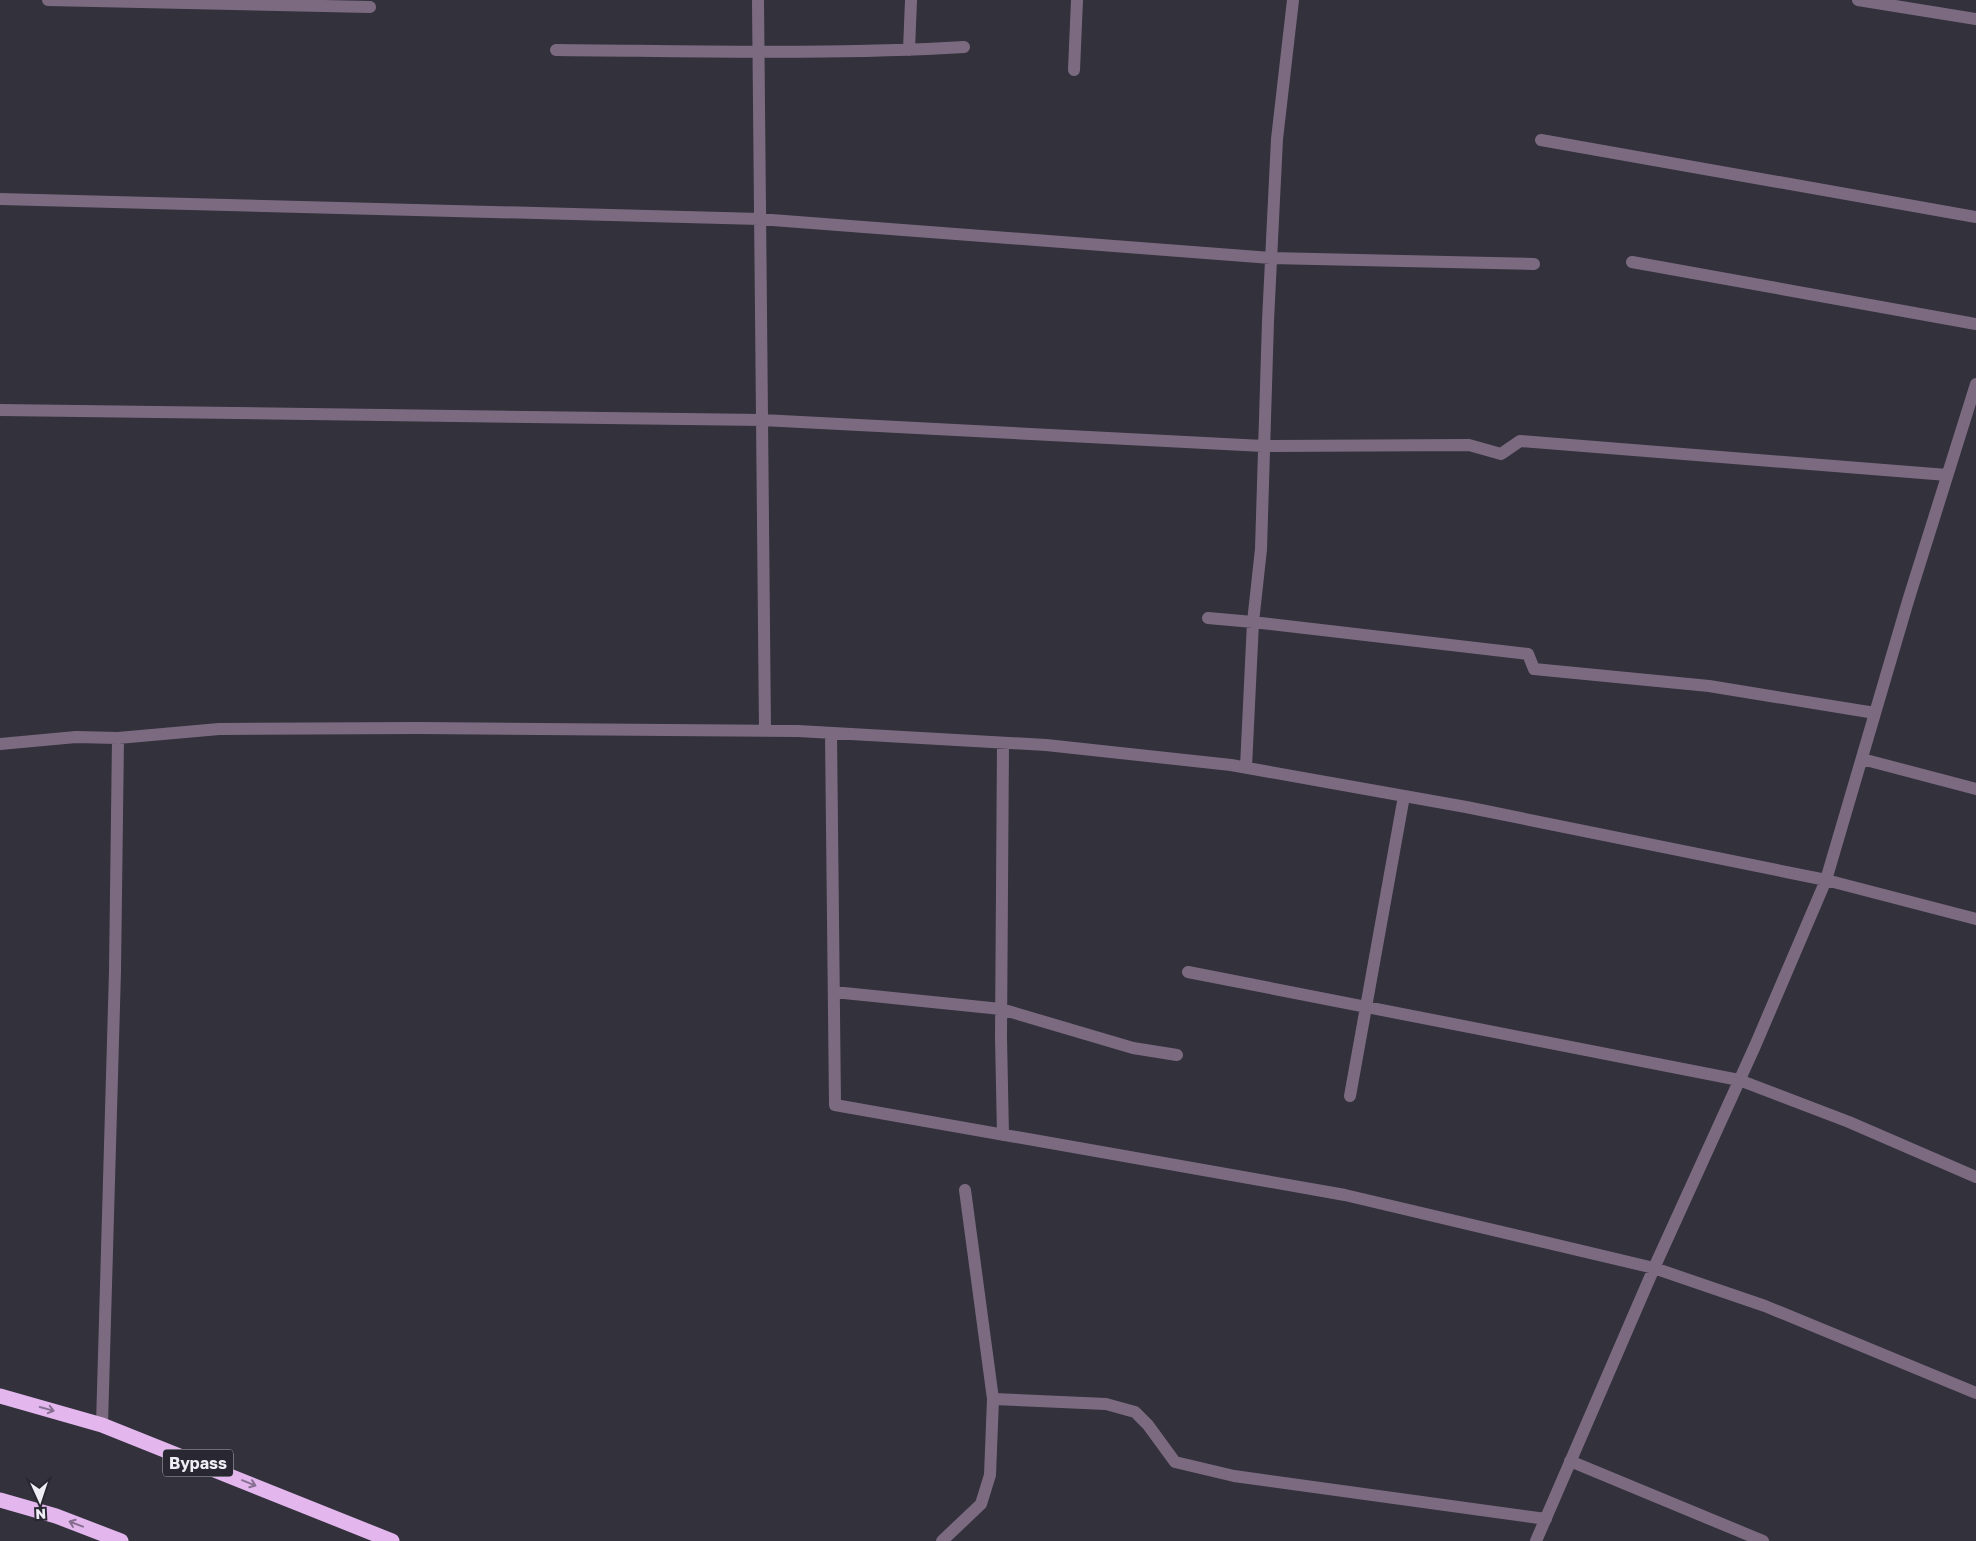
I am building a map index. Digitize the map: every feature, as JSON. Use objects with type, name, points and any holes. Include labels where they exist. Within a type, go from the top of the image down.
[{"type":"highway","name":"Bypass","points":[[0,1396],[102,1425],[392,1541]]},
{"type":"highway","points":[[0,1500],[56,1516],[121,1541]]},
{"type":"street","points":[[48,0],[370,7]]},
{"type":"street","points":[[758,0],[765,731]]},
{"type":"street","points":[[909,50],[911,0]]},
{"type":"street","points":[[1074,70],[1077,0]]},
{"type":"street","points":[[1246,767],[1253,622],[1260,549],[1277,139],[1293,0]]},
{"type":"street","points":[[1858,0],[1976,19]]},
{"type":"street","points":[[556,50],[758,52],[964,48]]},
{"type":"street","points":[[1541,140],[1976,217]]},
{"type":"street","points":[[0,199],[760,219],[1271,258],[1534,264]]},
{"type":"street","points":[[1632,262],[1976,324]]},
{"type":"street","points":[[1536,1541],[1654,1268],[1739,1080],[1826,880],[1976,384]]},
{"type":"street","points":[[0,410],[762,420],[1263,446],[1470,445],[1501,454],[1520,441],[1947,475]]},
{"type":"street","points":[[1208,618],[1528,654],[1534,669],[1709,686],[1875,713]]},
{"type":"street","points":[[0,744],[76,737],[118,738],[219,729],[418,728],[765,731],[1046,745],[1246,767],[1404,796],[1826,880],[1976,919]]},
{"type":"street","points":[[831,733],[835,1105],[1345,1195],[1654,1268],[1765,1306],[1976,1393]]},
{"type":"street","points":[[102,1425],[115,970],[118,738]]},
{"type":"street","points":[[1003,743],[1003,1135]]},
{"type":"street","points":[[1862,759],[1976,789]]},
{"type":"street","points":[[1350,1096],[1404,796]]},
{"type":"street","points":[[1188,972],[1739,1080],[1849,1122],[1976,1177]]},
{"type":"street","points":[[834,992],[1002,1009],[1133,1048],[1177,1055]]},
{"type":"street","points":[[942,1541],[981,1504],[990,1475],[993,1399],[965,1190]]},
{"type":"street","points":[[993,1399],[1106,1404],[1135,1412],[1148,1425],[1175,1462],[1234,1476],[1546,1518]]},
{"type":"street","points":[[1570,1460],[1763,1541]]}]
